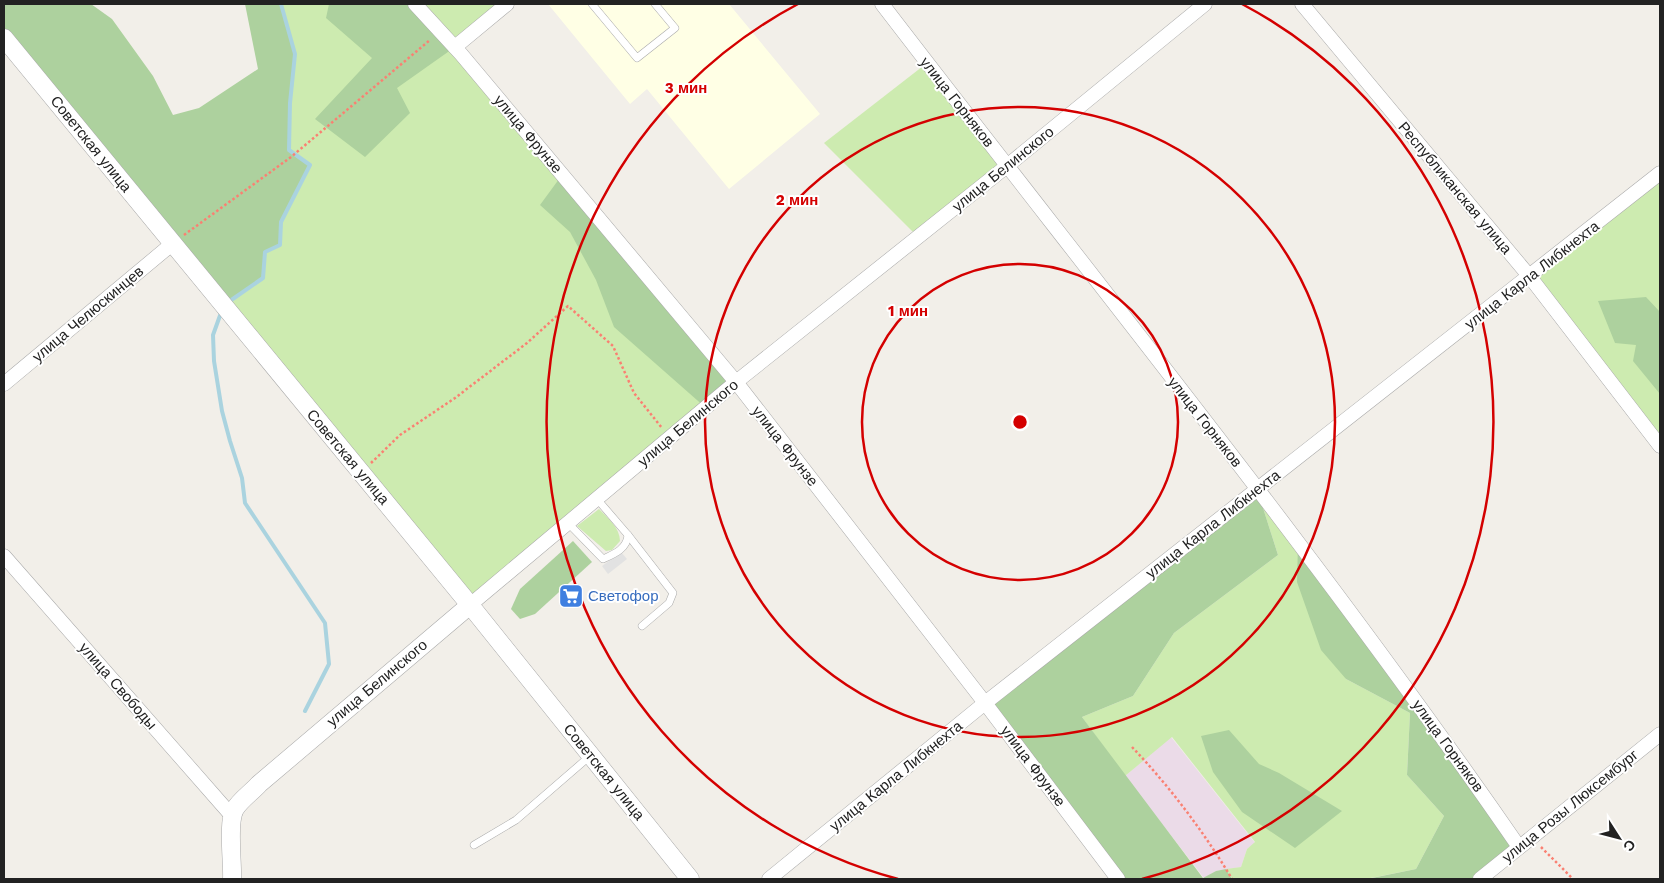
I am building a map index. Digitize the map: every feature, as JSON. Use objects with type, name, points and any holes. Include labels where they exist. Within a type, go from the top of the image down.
[{"type":"street","name":"улица Фрунзе","points":[[415,4],[455,47],[736,382],[1118,879]]},
{"type":"street","points":[[455,47],[507,4]]},
{"type":"street","name":"улица Горняков","points":[[882,4],[1258,489],[1453,751],[1519,847]]},
{"type":"street","name":"улица Белинского","points":[[232,816],[235,809],[259,784],[736,382],[1007,166],[1205,4]]},
{"type":"street","name":"Республиканская улица","points":[[1302,4],[1530,277],[1660,446]]},
{"type":"street","name":"Советская улица","points":[[4,38],[470,605],[690,879]]},
{"type":"street","name":"улица Карла Либкнехта","points":[[769,879],[985,704],[1660,173]]},
{"type":"street","name":"улица Челюскинцев","points":[[4,384],[172,244]]},
{"type":"street","name":"улица Свободы","points":[[4,556],[232,816]]},
{"type":"street","name":"улица Розы Люксембург","points":[[1480,879],[1660,734]]},
{"type":"street","points":[[232,816],[230,831],[232,879]]},
{"type":"lane","points":[[592,4],[637,58],[675,28],[655,4]]},
{"type":"lane","points":[[597,499],[628,535],[672,593],[669,603],[642,626]]},
{"type":"lane","points":[[568,523],[603,559],[620,550],[628,542],[628,535]]},
{"type":"lane","points":[[474,845],[516,820],[590,755]]},
{"type":"path","points":[[172,244],[291,157],[441,31]]},
{"type":"path","points":[[361,473],[400,435],[455,398],[527,343],[568,306],[613,346],[634,394],[670,438]]},
{"type":"path","points":[[1132,747],[1150,766],[1187,813],[1232,879]]},
{"type":"path","points":[[1532,836],[1573,879]]},
{"type":"shaded area","points":[[548,4],[729,4],[820,114],[729,189],[647,89],[630,104]]},
{"type":"shaded area","points":[[621,552],[627,559],[608,574],[602,566]]},
{"type":"shaded area","points":[[1171,737],[1255,843],[1247,849],[1241,867],[1216,871],[1204,878],[1125,776]]},
{"type":"green space","points":[[4,4],[91,4],[112,19],[153,76],[173,115],[199,108],[258,69],[245,4],[281,4],[295,54],[290,103],[289,150],[310,165],[281,222],[280,245],[265,252],[263,278],[223,305],[4,38]]},
{"type":"green space","points":[[281,4],[507,4],[455,46],[736,382],[470,605],[223,305],[263,278],[265,252],[280,245],[281,222],[294,194],[289,150],[290,103],[295,54]]},
{"type":"green space","points":[[329,4],[417,4],[455,47],[397,88],[410,113],[365,157],[315,119],[372,58],[326,18]]},
{"type":"green space","points":[[927,63],[1007,166],[918,237],[824,143]]},
{"type":"green space","points":[[1660,173],[1660,446],[1530,277]]},
{"type":"green space","points":[[562,175],[736,382],[706,408],[614,327],[596,280],[570,232],[540,205]]},
{"type":"green space","points":[[1646,297],[1660,312],[1660,394],[1633,361],[1636,345],[1615,343],[1598,301]]},
{"type":"green space","points":[[1257,489],[1298,544],[1346,679],[1410,713],[1407,775],[1444,816],[1416,869],[1366,879],[1232,879],[1226,869],[1241,867],[1247,849],[1255,842],[1172,737],[1125,776],[1082,717],[1133,696],[1174,633],[1278,555]]},
{"type":"green space","points":[[1257,489],[1278,555],[1174,633],[1133,696],[1082,717],[1203,878],[1216,871],[1226,869],[1232,879],[1118,879],[985,703]]},
{"type":"green space","points":[[599,509],[618,532],[620,541],[612,550],[606,551],[577,526]]},
{"type":"green space","points":[[573,541],[592,562],[535,614],[520,619],[511,609],[520,589]]},
{"type":"green space","points":[[1298,544],[1519,847],[1480,879],[1367,879],[1416,869],[1444,816],[1407,775],[1410,713],[1346,679],[1321,650],[1297,582]]},
{"type":"green space","points":[[1229,730],[1259,764],[1279,773],[1342,811],[1295,848],[1242,812],[1213,772],[1201,736]]},
{"type":"waterway","points":[[227,303],[263,278],[265,252],[280,245],[281,222],[310,165],[289,150],[290,103],[295,54],[281,4]]},
{"type":"waterway","points":[[222,310],[213,335],[214,361],[222,411],[242,478],[245,503],[325,623],[329,664],[305,711]]},
{"type":"place","name":"Светофор","points":[[571,596]]}]
